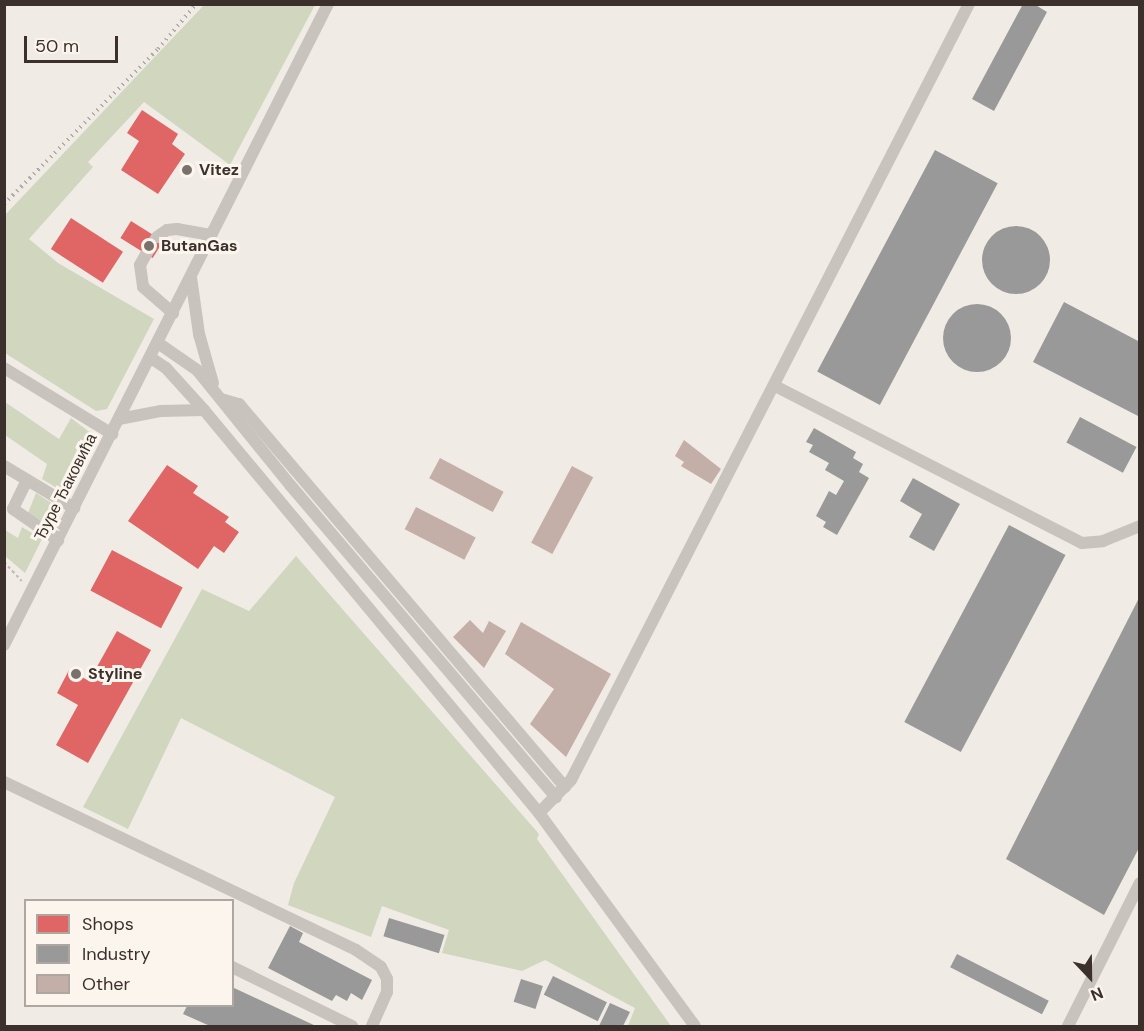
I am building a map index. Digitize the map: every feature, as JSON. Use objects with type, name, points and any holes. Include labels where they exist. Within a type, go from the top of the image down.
[{"type":"street","name":"Ђуре Ђаковића","points":[[4,645],[328,4]]},
{"type":"street","points":[[539,813],[560,792],[727,482],[969,4]]},
{"type":"street","points":[[157,237],[167,230],[177,229],[212,235]]},
{"type":"street","points":[[146,256],[140,265],[143,287],[172,313]]},
{"type":"street","points":[[191,277],[199,334],[220,397]]},
{"type":"street","points":[[158,343],[197,369],[220,397],[239,404],[560,792]]},
{"type":"street","points":[[151,358],[166,368],[204,410],[539,813],[695,1026]]},
{"type":"street","points":[[4,368],[112,434]]},
{"type":"street","points":[[775,386],[1082,543],[1104,541],[1140,526]]},
{"type":"street","points":[[120,419],[161,411],[204,410]]},
{"type":"street","points":[[4,466],[74,508]]},
{"type":"street","points":[[27,480],[13,509],[58,540]]},
{"type":"street","points":[[4,782],[364,955],[381,967],[387,979],[387,992],[372,1026]]},
{"type":"street","points":[[1068,1026],[1140,883]]},
{"type":"street","points":[[234,968],[352,1026]]},
{"type":"path","points":[[4,562],[31,594]]},
{"type":"green space","points":[[204,5],[315,5],[230,165],[144,102],[88,162],[93,167],[29,239],[58,263],[154,319],[107,409],[96,411],[5,353],[5,215]]},
{"type":"green space","points":[[5,402],[59,439],[71,418],[96,437],[67,494],[42,479],[47,464],[5,435]]},
{"type":"green space","points":[[36,493],[59,508],[49,526],[28,513]]},
{"type":"green space","points":[[22,527],[42,539],[25,573],[5,556],[5,530],[18,538]]},
{"type":"green space","points":[[296,556],[539,834],[537,839],[671,1026],[628,1026],[635,1008],[545,960],[522,971],[442,953],[449,930],[382,906],[371,937],[288,905],[294,883],[335,797],[181,718],[128,829],[83,807],[202,589],[249,611]]},
{"type":"building: Shops","points":[[142,110],[178,134],[172,144],[185,154],[158,194],[121,170],[139,141],[127,133]]},
{"type":"building: Shops","points":[[71,218],[123,252],[103,283],[51,249]]},
{"type":"building: Shops","points":[[131,221],[163,241],[153,258],[120,238]]},
{"type":"building: Shops","points":[[167,465],[198,486],[193,493],[229,517],[225,522],[239,532],[224,553],[214,546],[198,569],[128,521]]},
{"type":"building: Shops","points":[[112,550],[183,588],[161,628],[90,591]]},
{"type":"building: Shops","points":[[117,631],[151,650],[88,763],[56,745],[78,705],[57,693],[69,670],[89,681]]},
{"type":"building: Industry","points":[[1023,4],[1034,4],[1047,12],[994,111],[972,99]]},
{"type":"building: Industry","points":[[935,150],[998,183],[880,405],[817,372]]},
{"type":"building: Industry","points":[[1009,226],[1023,226],[1035,231],[1045,241],[1050,260],[1045,279],[1035,289],[1023,294],[1009,294],[997,289],[987,279],[982,267],[982,253],[987,241],[997,231]]},
{"type":"building: Industry","points":[[1064,302],[1140,342],[1140,417],[1033,362]]},
{"type":"building: Industry","points":[[970,304],[984,304],[996,309],[1006,319],[1011,338],[1006,357],[996,367],[984,372],[970,372],[958,367],[948,357],[943,345],[943,331],[948,319],[958,309]]},
{"type":"building: Industry","points":[[1080,417],[1137,447],[1123,473],[1066,443]]},
{"type":"building: Industry","points":[[814,428],[856,452],[853,458],[863,464],[859,472],[869,478],[837,535],[823,527],[826,522],[816,516],[829,491],[836,495],[844,481],[825,470],[829,463],[809,452],[813,445],[806,442]]},
{"type":"building: Industry","points":[[913,478],[960,504],[934,551],[909,537],[922,514],[900,501]]},
{"type":"building: Industry","points":[[1009,525],[1066,555],[961,752],[904,722]]},
{"type":"building: Industry","points":[[1140,596],[1140,846],[1104,915],[1006,859]]},
{"type":"building: Industry","points":[[389,918],[444,935],[439,953],[383,936]]},
{"type":"building: Industry","points":[[290,926],[303,933],[299,942],[372,980],[362,1000],[351,993],[347,1001],[336,995],[332,1001],[268,968]]},
{"type":"building: Industry","points":[[957,954],[1049,1001],[1042,1014],[950,967]]},
{"type":"building: Industry","points":[[553,976],[607,1002],[598,1021],[544,995]]},
{"type":"building: Industry","points":[[521,979],[543,986],[535,1009],[514,1002]]},
{"type":"building: Industry","points":[[234,988],[316,1026],[210,1026],[183,1014],[186,1007],[234,1007]]},
{"type":"building: Industry","points":[[610,1003],[630,1012],[623,1026],[599,1026]]},
{"type":"building: Other","points":[[684,440],[721,469],[711,484],[681,466],[684,462],[675,456]]},
{"type":"building: Other","points":[[440,458],[504,492],[493,512],[429,478]]},
{"type":"building: Other","points":[[572,466],[593,477],[552,554],[531,543]]},
{"type":"building: Other","points":[[416,507],[476,537],[464,560],[405,529]]},
{"type":"building: Other","points":[[470,620],[483,633],[489,621],[506,631],[484,668],[453,637]]},
{"type":"building: Other","points":[[521,622],[611,674],[566,757],[530,724],[554,689],[505,654]]},
{"type":"tunnel","points":[[145,256],[157,237]]},
{"type":"railway","points":[[4,204],[158,49],[196,4]]},
{"type":"place","name":"Vitez","points":[[187,170]]},
{"type":"place","name":"ButanGas","points":[[149,246]]},
{"type":"place","name":"Styline","points":[[76,674]]}]
